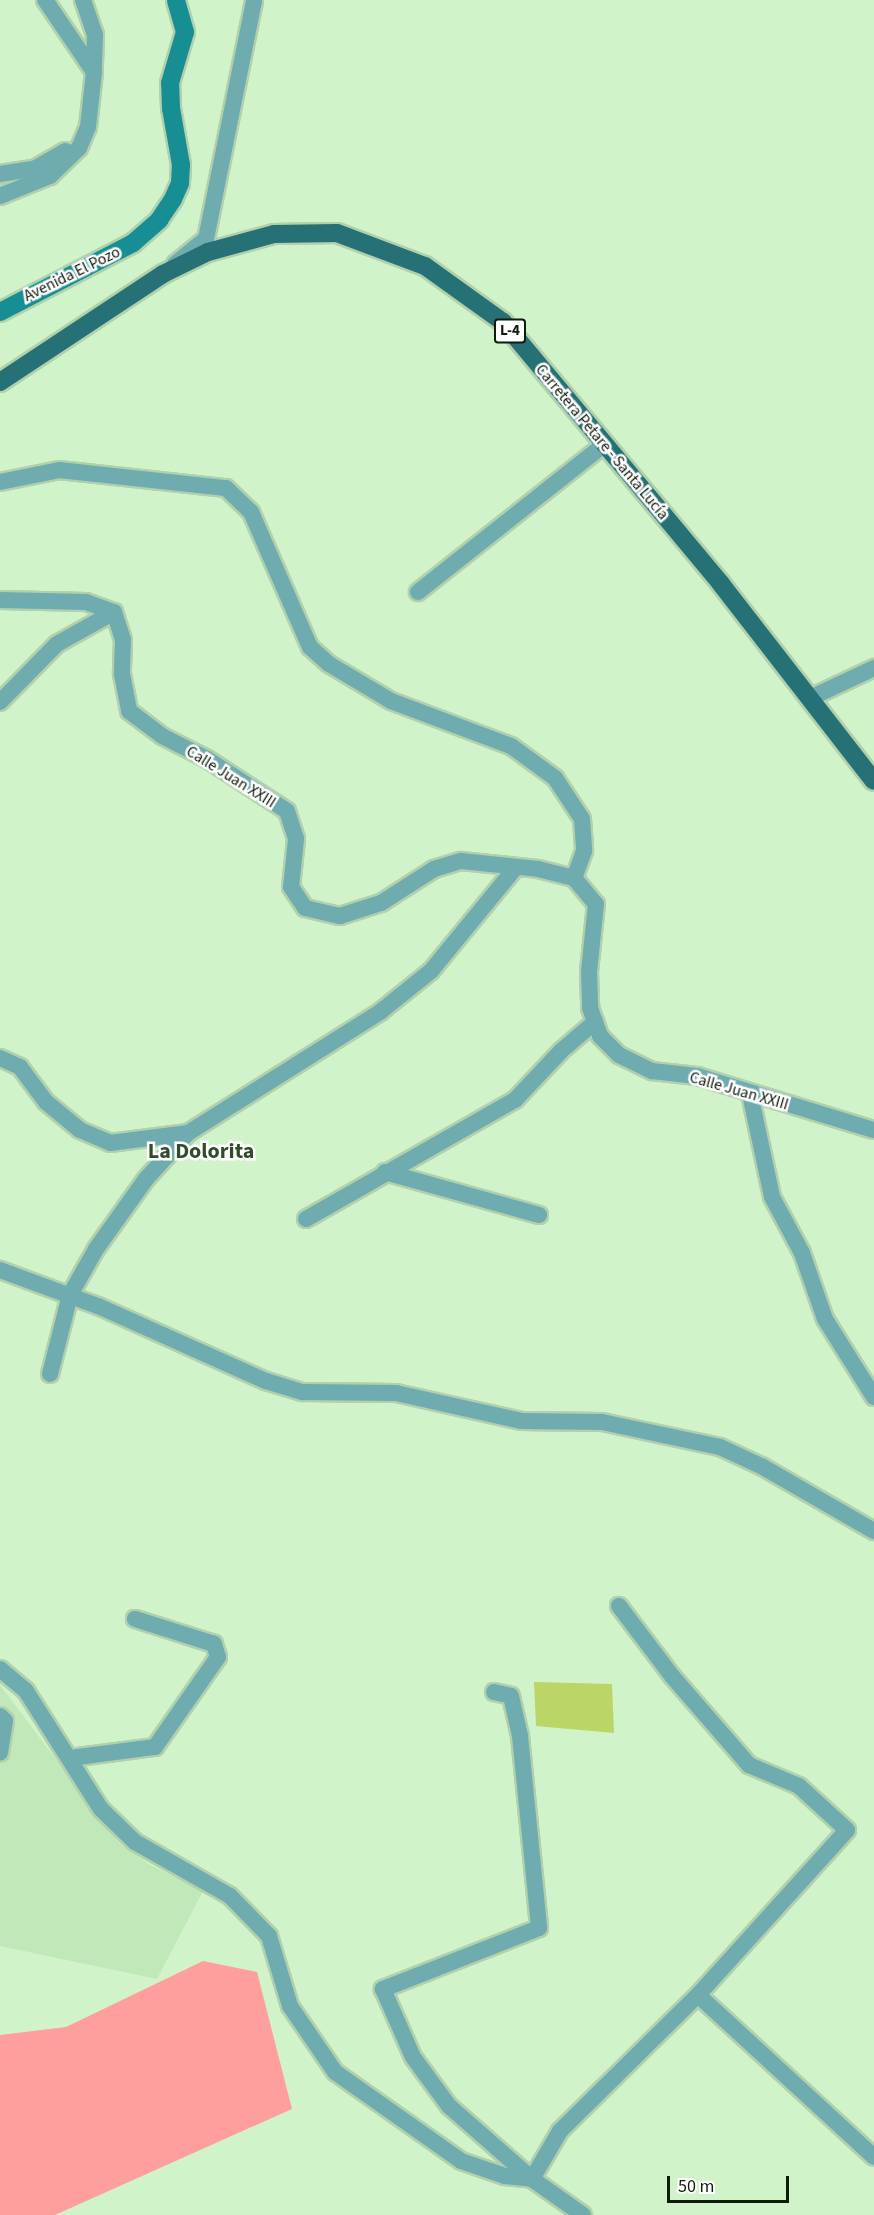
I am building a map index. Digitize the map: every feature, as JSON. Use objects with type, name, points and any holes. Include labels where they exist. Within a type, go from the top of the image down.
[{"type":"main road","name":"Carretera Petare - Santa Lucía","points":[[0,382],[163,274],[208,252],[274,234],[337,233],[425,266],[503,322],[810,698],[874,781]]},
{"type":"street","points":[[45,0],[94,72]]},
{"type":"street","points":[[0,196],[50,176],[79,148],[88,127],[94,72],[95,35],[83,0]]},
{"type":"street","name":"Avenida El Pozo","points":[[0,312],[133,243],[159,220],[173,199],[180,183],[181,165],[171,108],[170,83],[184,32],[176,0]]},
{"type":"street","points":[[163,274],[206,238],[254,0]]},
{"type":"street","points":[[0,174],[26,172],[48,163],[88,127]]},
{"type":"street","points":[[418,592],[604,444]]},
{"type":"street","points":[[0,482],[59,470],[226,488],[251,512],[310,647],[323,658],[391,701],[511,746],[555,778],[582,819],[584,851],[574,878]]},
{"type":"street","points":[[0,600],[86,602],[114,612]]},
{"type":"street","points":[[0,702],[57,644],[114,612]]},
{"type":"street","name":"Calle Juan XXIII","points":[[114,612],[123,640],[122,674],[129,711],[162,736],[207,759],[287,811],[296,839],[291,887],[305,908],[340,916],[381,903],[434,869],[460,861],[516,867],[574,878],[596,904],[589,972],[595,1022],[600,1036],[619,1055],[652,1071],[697,1076],[874,1130]]},
{"type":"street","points":[[810,698],[874,668]]},
{"type":"street","points":[[50,1374],[70,1295],[96,1249],[146,1179],[188,1134],[380,1012],[431,971],[516,867]]},
{"type":"street","points":[[306,1219],[515,1100],[561,1051],[595,1022]]},
{"type":"street","points":[[0,1058],[20,1067],[46,1102],[80,1130],[100,1139],[110,1143],[188,1134]]},
{"type":"street","points":[[750,1094],[772,1197],[802,1253],[825,1319],[874,1397]]},
{"type":"street","points":[[385,1173],[539,1215]]},
{"type":"street","points":[[0,1270],[70,1295],[266,1382],[302,1392],[396,1393],[521,1421],[602,1422],[720,1447],[764,1467],[874,1531]]},
{"type":"street","points":[[532,2179],[560,2131],[698,1995],[847,1830],[799,1786],[749,1765],[672,1676],[619,1606]]},
{"type":"street","points":[[70,1758],[155,1747],[218,1656],[214,1644],[135,1619]]},
{"type":"street","points":[[0,1669],[26,1690],[101,1809],[135,1842],[230,1896],[269,1936],[290,2006],[335,2072],[461,2161],[505,2176],[532,2179]]},
{"type":"street","points":[[494,1692],[511,1696],[520,1736],[539,1928],[383,1989],[413,2057],[449,2106],[532,2179],[583,2215]]},
{"type":"street","points":[[0,1716],[4,1721],[0,1753]]},
{"type":"street","points":[[698,1995],[874,2157]]},
{"type":"shaded area","points":[[0,1685],[119,1843],[150,1865],[203,1891],[157,1979],[0,1946]]},
{"type":"shaded area","points":[[203,1961],[257,1972],[292,2109],[55,2215],[0,2215],[0,2035],[66,2027]]},
{"type":"building","points":[[534,1682],[612,1684],[614,1733],[536,1726]]},
{"type":"district","name":"La Dolorita","points":[[201,1152]]}]
